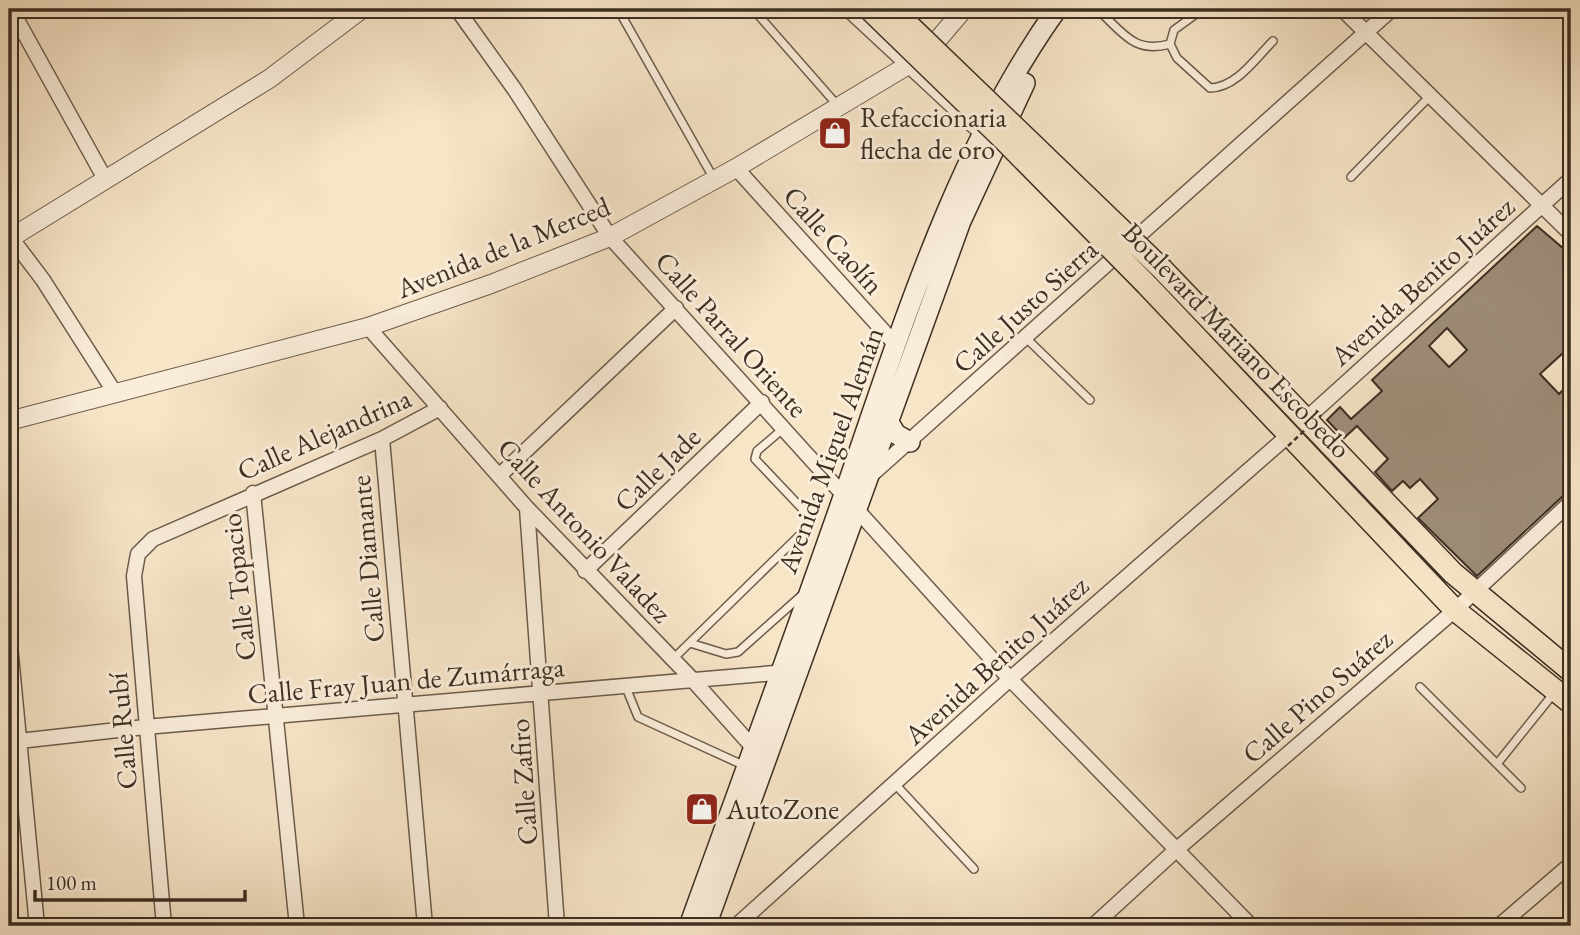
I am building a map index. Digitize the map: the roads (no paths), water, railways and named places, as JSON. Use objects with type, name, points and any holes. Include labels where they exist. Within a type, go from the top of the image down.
[{"type":"main road","name":"Boulevard Mariano Escobedo","points":[[869,9],[1004,140],[1139,281],[1299,424],[1473,592],[1571,671]]},
{"type":"main road","name":"Boulevard Mariano Escobedo","points":[[892,9],[1160,263],[1455,610],[1563,697]]},
{"type":"main road","name":"Avenida Miguel Alemán","points":[[689,926],[757,766],[754,748],[790,672],[811,587],[888,421],[989,140],[1057,9]]},
{"type":"main road","name":"Avenida Miguel Alemán","points":[[1004,108],[1071,9]]},
{"type":"main road","name":"Avenida Miguel Alemán","points":[[706,926],[757,766],[856,494],[896,345],[956,194],[989,140]]},
{"type":"main road","points":[[888,421],[896,434],[910,442]]},
{"type":"street","points":[[115,393],[43,280],[10,238],[269,79],[362,9]]},
{"type":"street","name":"Calle Parral Oriente","points":[[457,9],[515,90],[610,237],[784,427],[856,494],[1010,679],[1251,926]]},
{"type":"street","points":[[848,9],[910,64],[1113,260],[1139,281]]},
{"type":"street","points":[[901,9],[1138,238],[1160,263]]},
{"type":"street","name":"Avenida de la Merced","points":[[9,421],[368,327],[491,284],[610,237],[736,168],[910,64],[935,43],[964,9]]},
{"type":"street","points":[[1342,9],[1364,34],[1571,234]]},
{"type":"street","name":"Calle Justo Sierra","points":[[856,494],[910,442],[1392,9]]},
{"type":"street","points":[[15,11],[105,179]]},
{"type":"street","name":"Calle Caolín","points":[[736,168],[896,345]]},
{"type":"street","name":"Avenida Benito Juárez","points":[[736,926],[1571,179]]},
{"type":"street","points":[[1139,281],[1139,260],[1160,263]]},
{"type":"street","points":[[499,476],[676,308]]},
{"type":"street","name":"Calle Antonio Valadez","points":[[368,327],[527,508],[691,678],[754,748]]},
{"type":"street","name":"Calle Jade","points":[[586,570],[762,402]]},
{"type":"street","name":"Calle Alejandrina","points":[[153,539],[253,493],[382,439],[440,408]]},
{"type":"street","name":"Calle Diamante","points":[[382,439],[425,926]]},
{"type":"street","name":"Calle Topacio","points":[[253,493],[297,926]]},
{"type":"street","name":"Calle Pino Suárez","points":[[1093,926],[1176,850],[1455,610],[1571,502]]},
{"type":"street","name":"Calle Zafiro","points":[[527,508],[557,926]]},
{"type":"street","name":"Calle Rubí","points":[[153,539],[138,554],[134,576],[164,926]]},
{"type":"street","points":[[9,635],[12,698],[19,741],[15,778],[37,926]]},
{"type":"street","name":"Calle Fray Juan de Zumárraga","points":[[19,741],[145,727],[405,706],[691,678],[790,672]]},
{"type":"street","points":[[1499,926],[1571,864]]},
{"type":"lane","points":[[618,9],[715,179]]},
{"type":"lane","points":[[754,9],[839,107]]},
{"type":"lane","points":[[1004,108],[1065,9]]},
{"type":"lane","points":[[1097,9],[1140,47],[1150,50],[1170,44]]},
{"type":"lane","points":[[1203,9],[1174,30],[1170,44],[1177,58],[1210,88],[1217,88],[1239,75],[1273,41]]},
{"type":"lane","points":[[1351,177],[1429,97]]},
{"type":"lane","points":[[856,494],[935,269],[989,140]]},
{"type":"lane","points":[[1026,338],[1090,400]]},
{"type":"lane","points":[[673,660],[809,526],[810,517],[755,459],[757,451],[784,427]]},
{"type":"lane","points":[[690,643],[726,654],[738,652],[811,587]]},
{"type":"lane","points":[[625,684],[638,717],[757,766]]},
{"type":"lane","points":[[1420,687],[1521,788]]},
{"type":"lane","points":[[1497,764],[1563,697]]},
{"type":"lane","points":[[894,783],[974,869]]},
{"type":"place","name":"Refaccionaria flecha de oro","points":[[835,133]]},
{"type":"place","name":"AutoZone","points":[[702,809]]}]
